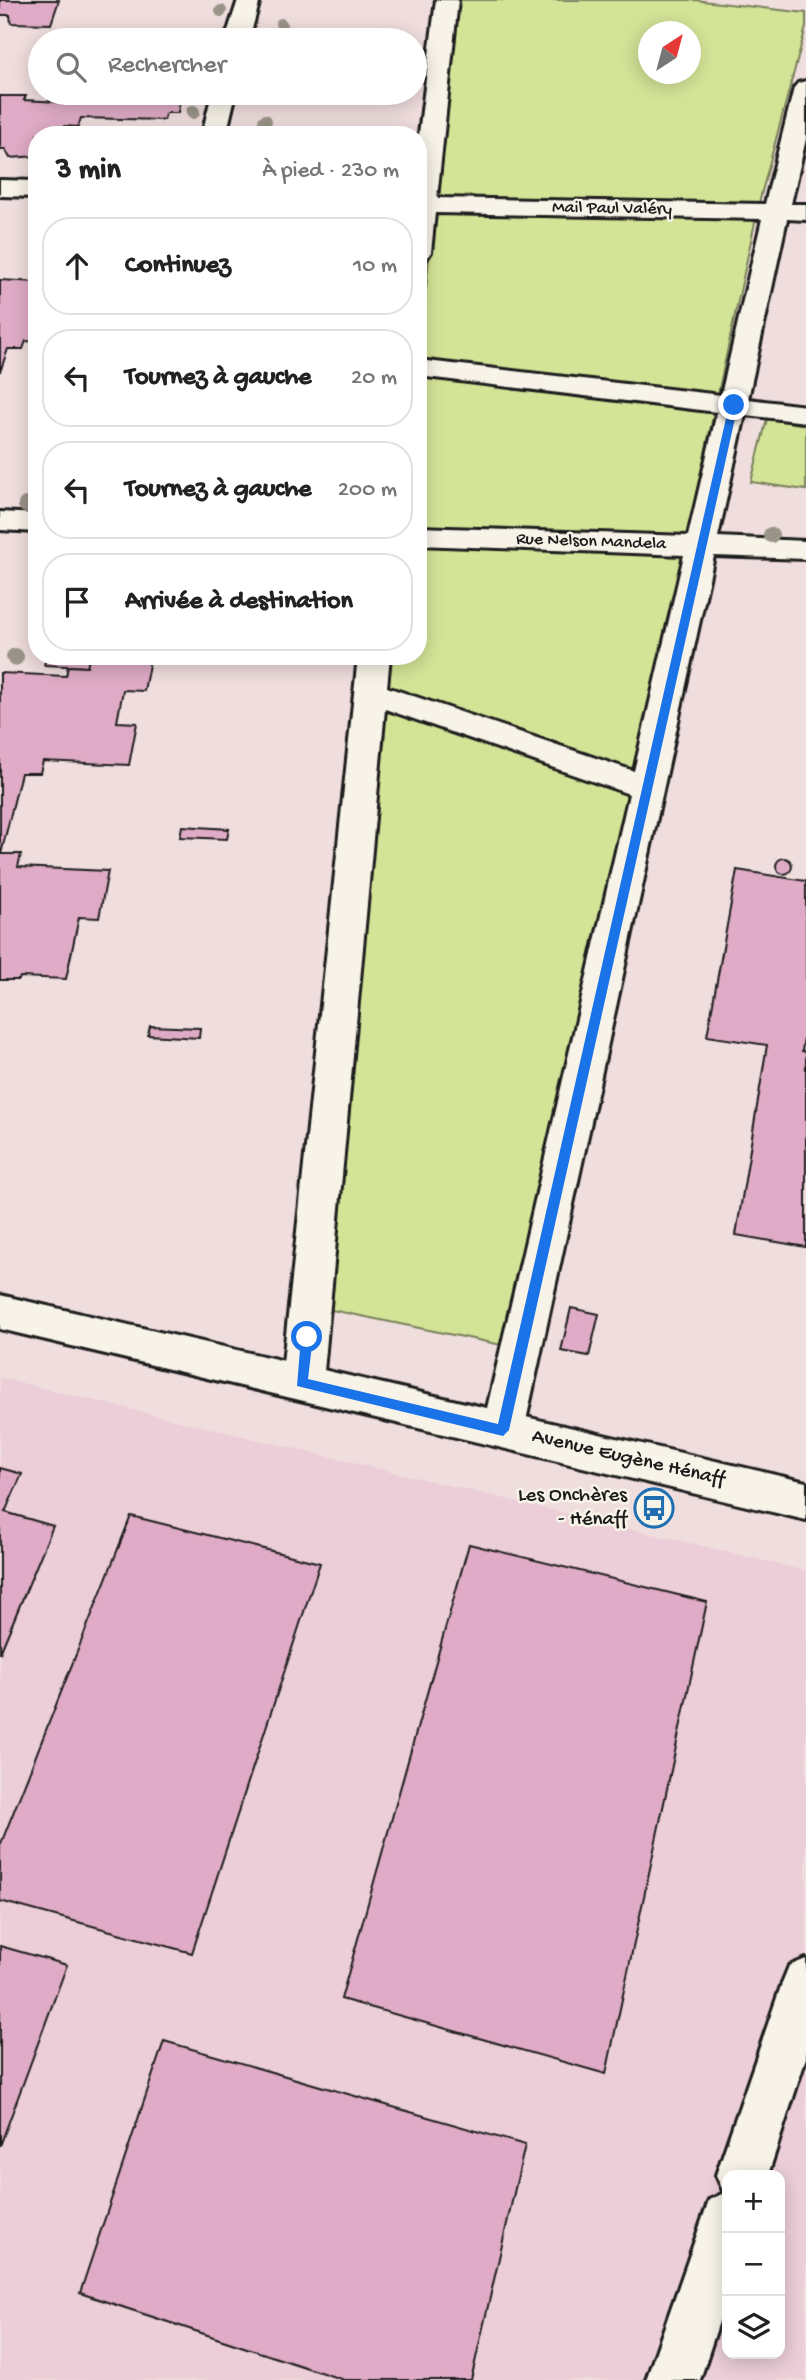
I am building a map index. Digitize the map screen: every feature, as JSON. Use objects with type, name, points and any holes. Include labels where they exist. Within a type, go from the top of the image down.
[{"type":"street","points":[[241,28],[249,0]]},
{"type":"street","points":[[427,160],[447,0]]},
{"type":"street","points":[[427,62],[440,63]]},
{"type":"street","points":[[503,1430],[734,405],[791,212],[806,88]]},
{"type":"street","points":[[216,126],[221,105]]},
{"type":"street","points":[[0,188],[28,189]]},
{"type":"street","name":"Mail Paul Valéry","points":[[427,205],[791,212]]},
{"type":"street","points":[[427,369],[806,414]]},
{"type":"street","points":[[0,521],[28,523]]},
{"type":"street","name":"Rue Nelson Mandela","points":[[427,536],[806,550]]},
{"type":"street","points":[[302,1382],[373,665]]},
{"type":"street","points":[[370,693],[648,788]]},
{"type":"street","name":"Avenue Eugène Hénaff","points":[[0,1312],[806,1501]]},
{"type":"street","points":[[743,2170],[806,1983]]},
{"type":"street","points":[[673,2380],[722,2233]]},
{"type":"shaded area","points":[[0,1378],[806,1571],[806,2380],[0,2380]]},
{"type":"green space","points":[[454,0],[694,0],[806,13],[806,27],[760,199],[692,514],[639,789],[502,1345],[322,1308],[387,665],[427,665],[427,280]]},
{"type":"green space","points":[[767,419],[806,425],[806,490],[751,482]]},
{"type":"building","points":[[0,0],[59,0],[51,24],[11,23],[10,15],[0,15]]},
{"type":"building","points":[[0,96],[26,96],[24,100],[28,100],[28,105],[179,105],[178,113],[166,113],[164,120],[81,118],[78,126],[28,126],[28,157],[10,158],[5,149],[0,149]]},
{"type":"building","points":[[0,280],[28,282],[28,341],[23,349],[8,349],[0,372]]},
{"type":"building","points":[[44,665],[88,665],[87,667]]},
{"type":"building","points":[[149,665],[144,691],[123,690],[117,722],[137,723],[129,765],[43,761],[40,773],[21,773],[1,854],[21,854],[18,867],[108,871],[99,918],[79,917],[66,979],[20,977],[19,980],[0,980],[0,673],[66,676],[68,666]]},
{"type":"building","points":[[182,826],[229,829],[227,839],[180,837]]},
{"type":"building","points":[[784,858],[792,866],[784,874],[776,866]]},
{"type":"building","points":[[737,870],[806,881],[806,1024],[802,1051],[806,1052],[806,1247],[736,1235],[767,1045],[707,1036]]},
{"type":"building","points":[[150,1026],[200,1028],[199,1038],[148,1035]]},
{"type":"building","points":[[571,1308],[599,1314],[589,1356],[561,1351]]},
{"type":"building","points":[[0,1468],[22,1474],[5,1512],[53,1526],[0,1653]]},
{"type":"building","points":[[131,1516],[320,1563],[192,1953],[0,1901],[0,1846]]},
{"type":"building","points":[[469,1544],[707,1602],[606,2074],[341,1999]]},
{"type":"building","points":[[0,1946],[67,1965],[0,2146]]},
{"type":"building","points":[[164,2041],[525,2145],[471,2380],[344,2380],[80,2293]]},
{"type":"place","name":"Les Onchères - Hénaff","points":[[654,1508]]},
{"type":"route","points":[[307,1337],[302,1382],[503,1430],[734,405]]}]
